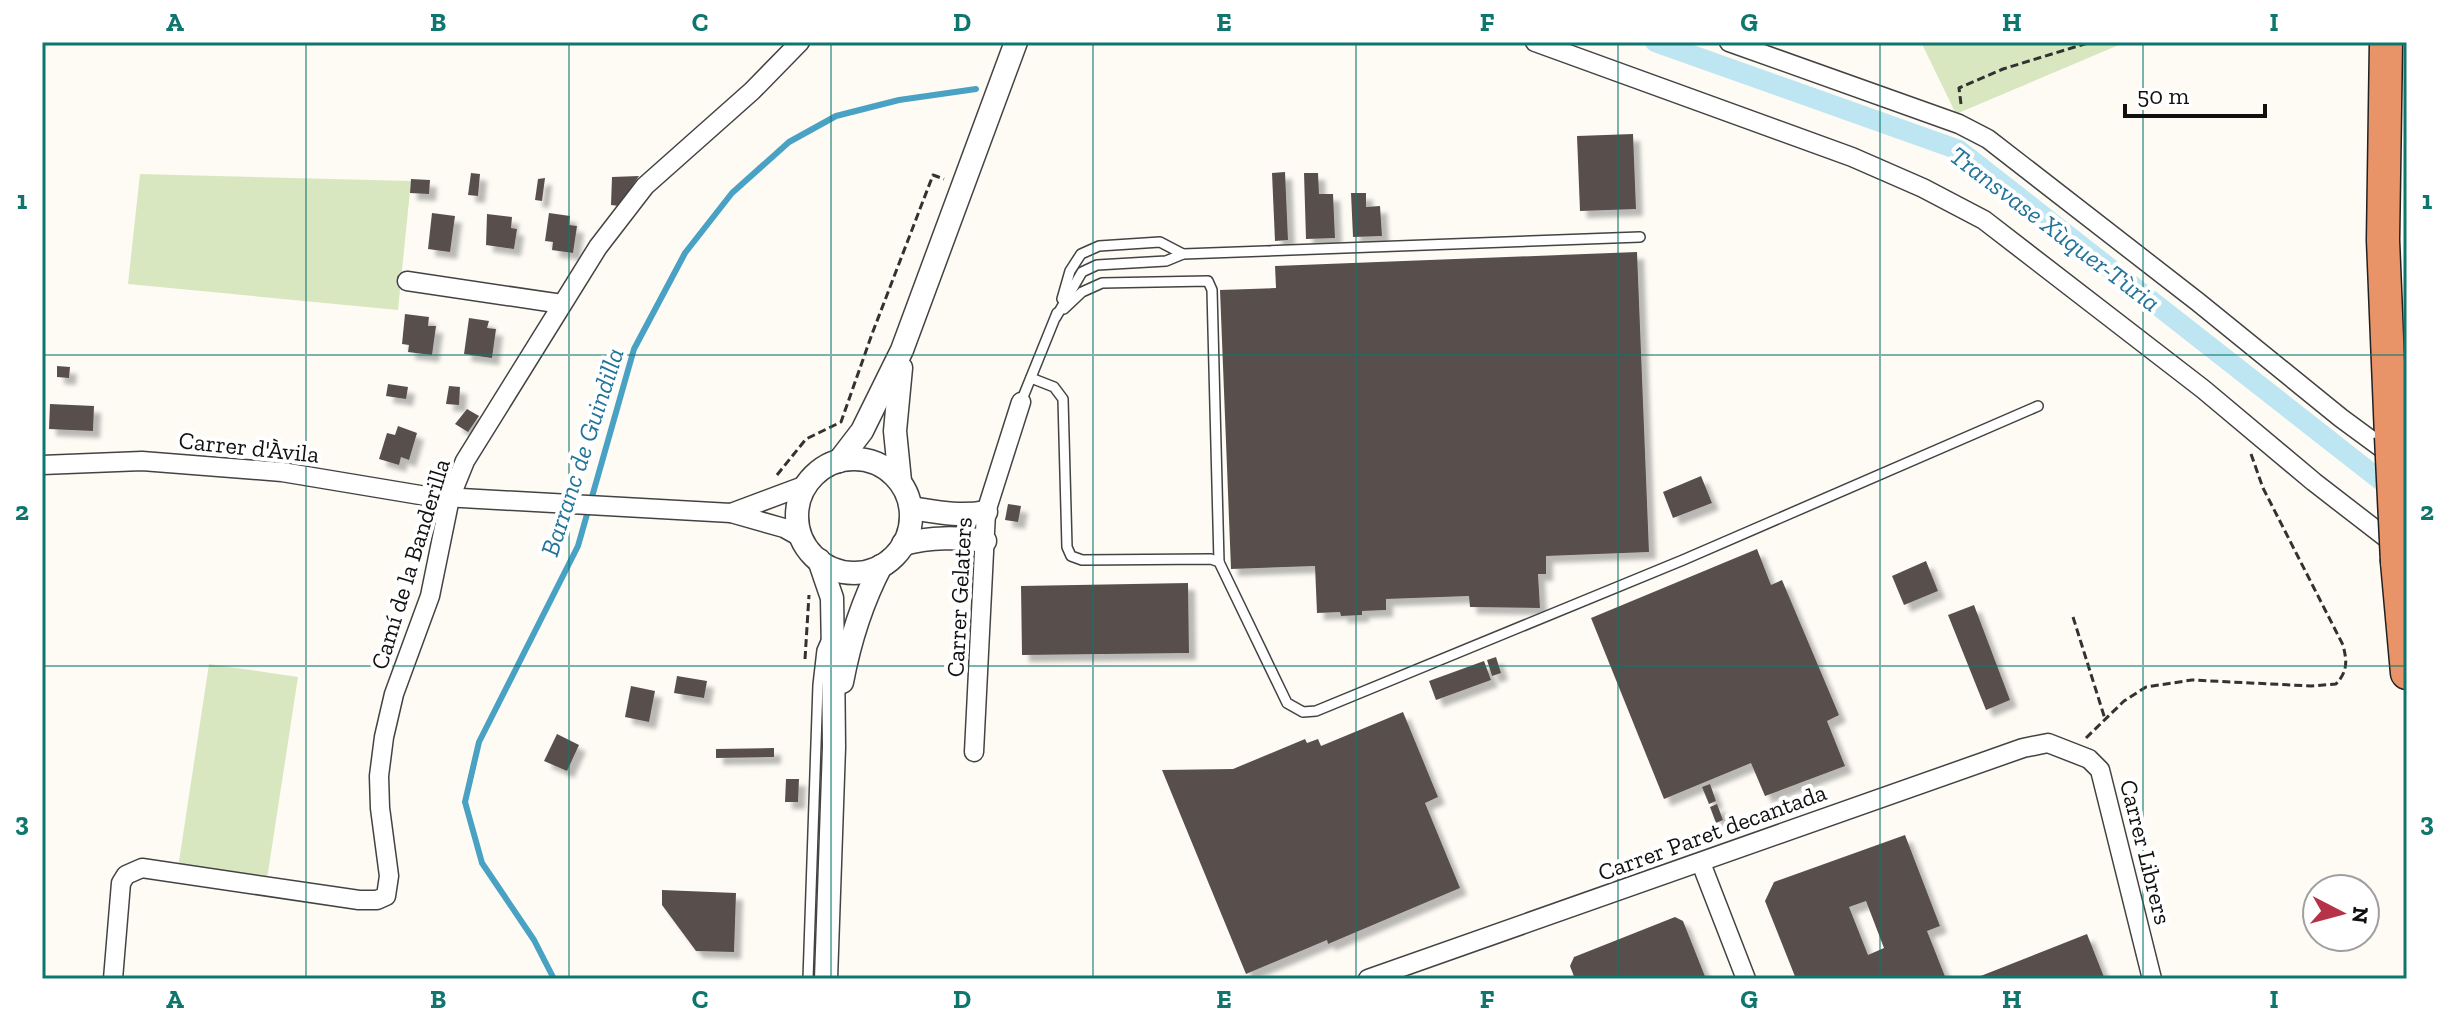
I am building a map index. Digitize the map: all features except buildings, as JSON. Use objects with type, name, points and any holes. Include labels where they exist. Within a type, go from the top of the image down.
[{"type":"highway","points":[[2386,42],[2383,240],[2391,437],[2402,557],[2407,673]]},
{"type":"street","name":"Camí de la Banderilla","points":[[113,979],[121,883],[133,870],[142,868],[359,900],[377,900],[386,896],[389,876],[379,776],[384,737],[394,694],[430,596],[450,498],[465,461],[598,247],[645,186],[752,91],[800,42]]},
{"type":"street","points":[[839,461],[869,419],[902,350],[1016,42]]},
{"type":"street","points":[[1535,42],[1852,157],[1923,188],[1984,220],[2248,427],[2402,557]]},
{"type":"street","points":[[1729,42],[1959,124],[1988,139],[2341,418],[2407,466]]},
{"type":"street","points":[[407,281],[562,304]]},
{"type":"street","points":[[819,560],[833,569],[865,572],[894,557],[910,527],[911,508],[900,481],[895,431],[902,350]]},
{"type":"street","name":"Carrer Gelaters","points":[[974,752],[986,512],[1021,402]]},
{"type":"street","points":[[731,513],[806,485],[821,470],[839,461],[852,459],[879,464],[900,481]]},
{"type":"street","name":"Carrer d'Àvila","points":[[42,465],[117,460],[157,462],[282,472],[450,498],[731,513]]},
{"type":"street","points":[[802,538],[798,517],[806,485]]},
{"type":"street","points":[[911,508],[945,515],[966,516],[986,512]]},
{"type":"street","points":[[731,513],[784,528],[802,538],[819,560],[832,598],[834,747],[826,979]]},
{"type":"street","points":[[903,544],[956,537],[985,541]]},
{"type":"street","points":[[834,747],[851,634],[881,566]]},
{"type":"street","name":"Carrer Paret decantada","points":[[1368,979],[1396,974],[2023,748],[2048,743],[2073,751]]},
{"type":"street","name":"Carrer Librers","points":[[2073,751],[2089,759],[2100,770],[2152,979]]},
{"type":"street","points":[[1701,863],[1746,979]]},
{"type":"lane","points":[[1056,317],[1082,272],[1097,265],[1166,261],[1183,254],[1640,237]]},
{"type":"lane","points":[[1021,402],[1056,317],[1070,271],[1081,254],[1099,246],[1160,242],[1183,254]]},
{"type":"lane","points":[[1056,317],[1082,292],[1102,283],[1208,281],[1212,290],[1219,562],[1287,703],[1303,712],[1316,711],[1683,560],[2038,406]]},
{"type":"lane","points":[[1031,378],[1054,387],[1063,399],[1067,547],[1071,556],[1082,560],[1211,559],[1219,562]]},
{"type":"lane","points":[[808,979],[818,685],[822,650],[832,631]]},
{"type":"path","points":[[1959,124],[1959,88],[2003,69],[2091,42]]},
{"type":"path","points":[[2073,751],[2124,701],[2146,687],[2192,680],[2311,686],[2336,684],[2345,674],[2347,661],[2343,645],[2263,488],[2251,456],[2248,427]]},
{"type":"path","points":[[2073,617],[2105,719]]},
{"type":"green space","points":[[1921,42],[2126,42],[1956,114]]},
{"type":"green space","points":[[140,174],[411,181],[398,310],[128,284]]},
{"type":"green space","points":[[209,664],[298,677],[267,879],[178,868]]},
{"type":"waterway","name":"Transvase Xùquer-Tùria","points":[[1655,42],[1959,150],[2398,494]]},
{"type":"waterway","name":"Barranc de Guindilla","points":[[554,979],[534,940],[482,863],[465,802],[479,742],[578,546],[634,349],[685,253],[732,193],[789,142],[836,116],[899,100],[976,89]]}]
